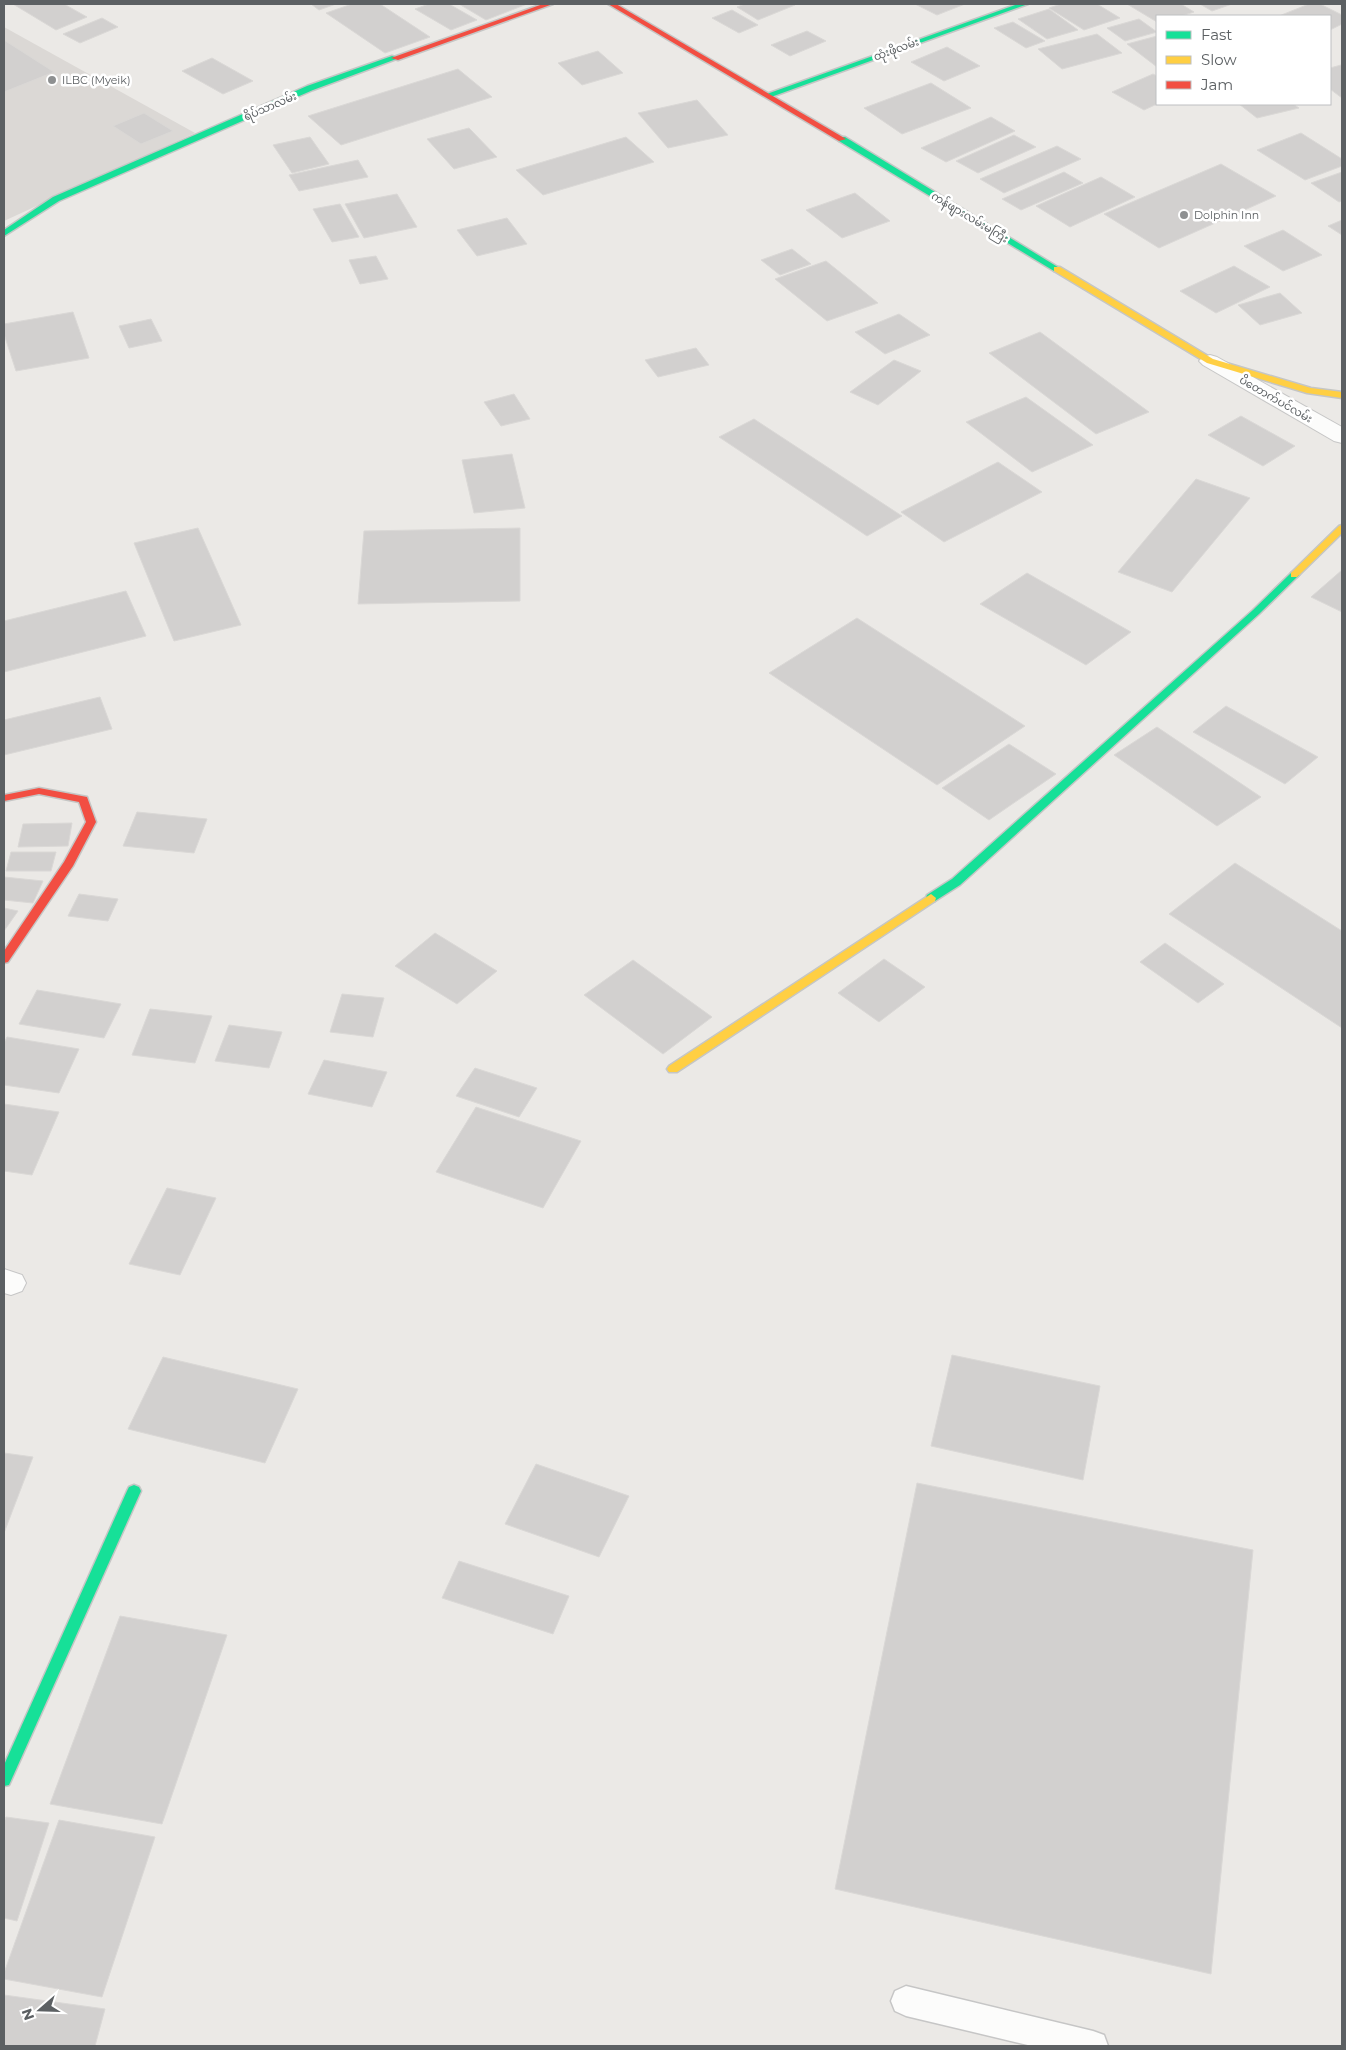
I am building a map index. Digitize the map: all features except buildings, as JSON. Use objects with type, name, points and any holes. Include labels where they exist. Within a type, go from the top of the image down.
[{"type":"street","name":"ရိပ်သာလမ်း","points":[[4,234],[56,199],[310,88],[549,4]]},
{"type":"street","name":"ကန်ဖျားလမ်းမကြီး","points":[[611,4],[768,95],[1210,361],[1310,391],[1342,395]]},
{"type":"street","name":"ထုံးဖိုလမ်း","points":[[768,95],[1024,4]]},
{"type":"street","name":"ပိတောက်ပင်လမ်း","points":[[1210,361],[1342,436]]},
{"type":"street","points":[[673,1069],[956,882],[1256,612],[1342,528]]},
{"type":"street","points":[[4,798],[39,792],[83,799],[91,822],[69,863],[4,959]]},
{"type":"street","points":[[4,1780],[134,1491]]},
{"type":"lane","points":[[906,2001],[1093,2046]]},
{"type":"shaded area","name":"ILBC (Myeik)","points":[[4,27],[195,133],[4,221]]},
{"type":"traffic: fast","points":[[768,95],[1024,4]]},
{"type":"traffic: fast","points":[[4,234],[56,199],[310,88],[395,58]]},
{"type":"traffic: fast","points":[[842,139],[1057,269]]},
{"type":"traffic: fast","points":[[931,898],[956,882],[1256,612],[1294,575]]},
{"type":"traffic: fast","points":[[4,1780],[134,1491]]},
{"type":"traffic: slow","points":[[1057,269],[1210,361],[1310,391],[1342,395]]},
{"type":"traffic: slow","points":[[1294,575],[1342,528]]},
{"type":"traffic: slow","points":[[673,1069],[931,898]]},
{"type":"traffic: jam","points":[[395,58],[549,4]]},
{"type":"traffic: jam","points":[[611,4],[842,139]]},
{"type":"traffic: jam","points":[[4,798],[39,791],[83,799],[91,822],[69,863],[4,959]]},
{"type":"place","name":"ILBC (Myeik)","points":[[52,80]]},
{"type":"place","name":"Dolphin Inn","points":[[1184,215]]}]
